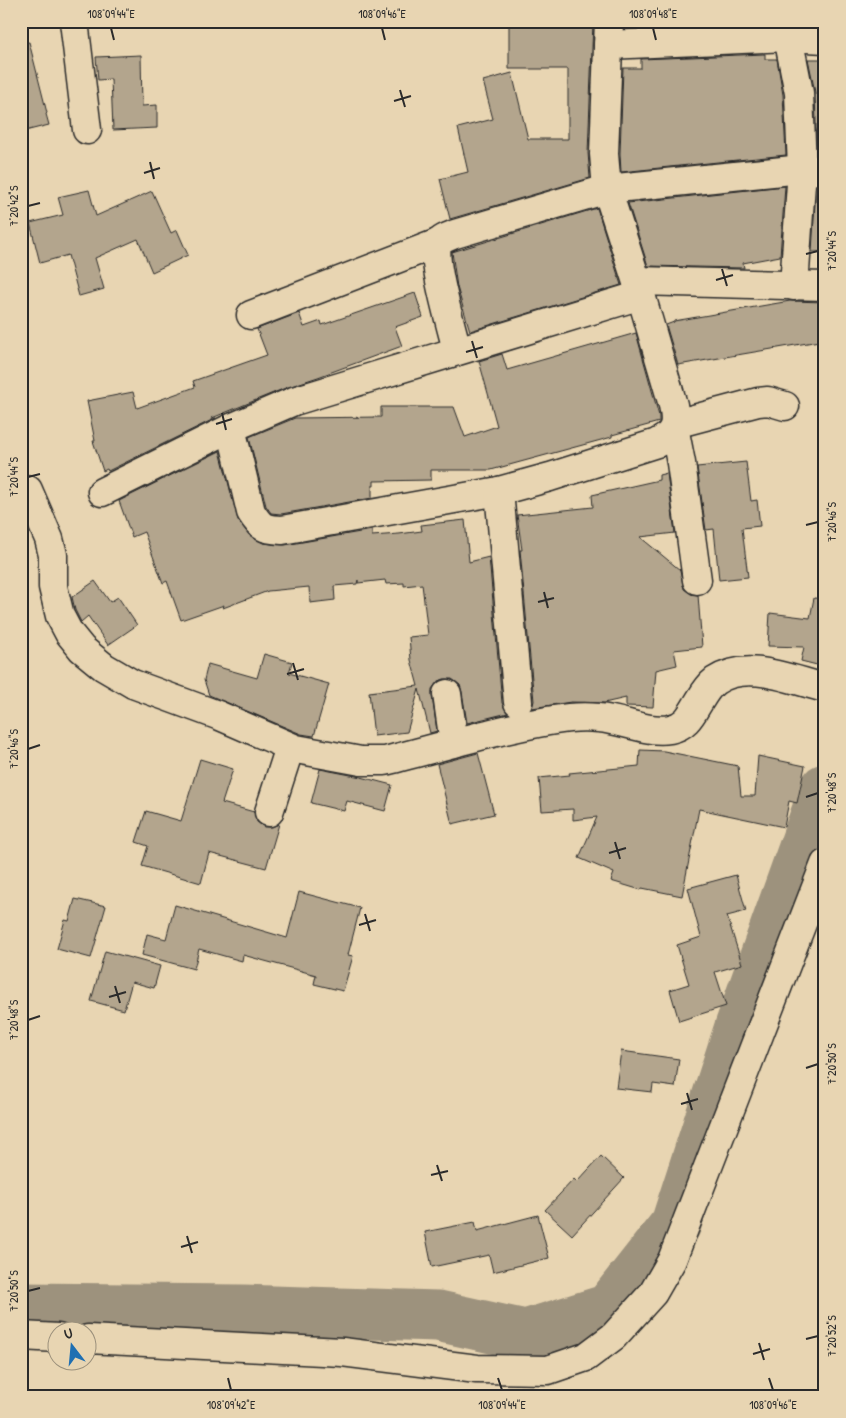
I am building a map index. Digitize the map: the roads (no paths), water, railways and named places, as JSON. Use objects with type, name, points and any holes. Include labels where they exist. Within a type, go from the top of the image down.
[{"type":"street","points":[[74,21],[87,130]]},
{"type":"street","points":[[787,29],[813,170],[794,286]]},
{"type":"street","points":[[697,580],[674,426],[673,405],[639,288],[606,189],[604,154],[609,33],[787,29],[825,39]]},
{"type":"street","points":[[252,315],[438,243],[455,234],[606,189],[813,170]]},
{"type":"street","points":[[438,243],[436,250],[437,266],[458,350]]},
{"type":"street","points":[[102,492],[231,428],[294,401],[458,350],[639,288],[825,286]]},
{"type":"street","points":[[231,428],[251,512],[258,523],[267,529],[282,530],[499,491],[657,443],[667,438],[674,426],[758,402],[768,401],[785,406]]},
{"type":"street","points":[[28,490],[51,547],[54,572],[53,587],[60,616],[69,633],[82,649],[104,667],[133,684],[220,716],[290,747],[374,762],[385,761],[514,728],[570,718],[599,718],[662,730],[673,729],[682,726],[688,720],[714,682],[723,677],[744,671],[757,671],[825,688]]},
{"type":"street","points":[[499,491],[518,702]]},
{"type":"street","points":[[447,694],[454,743]]},
{"type":"street","points":[[269,812],[290,747]]},
{"type":"street","points":[[98,1340],[342,1352],[478,1368],[548,1370],[586,1357],[614,1336],[653,1293],[672,1260],[825,864]]},
{"type":"street","points":[[21,1336],[48,1337]]},
{"type":"waterway","points":[[21,1308],[243,1310],[438,1316],[525,1335],[609,1309],[676,1224],[741,1024],[825,789]]}]
